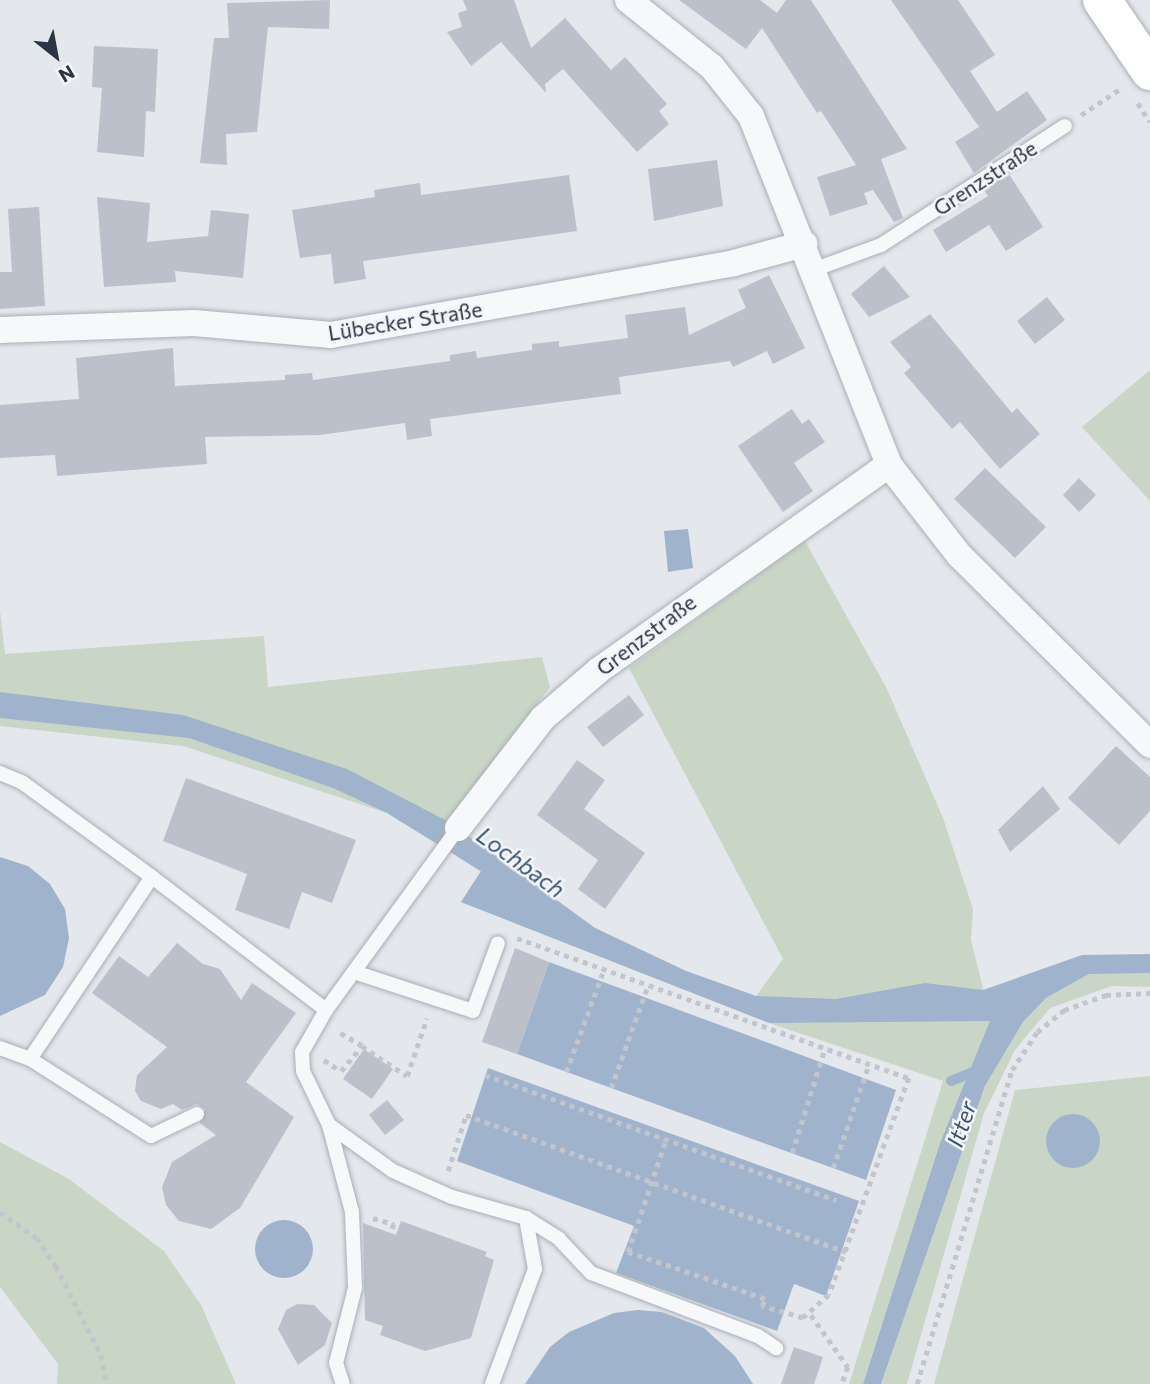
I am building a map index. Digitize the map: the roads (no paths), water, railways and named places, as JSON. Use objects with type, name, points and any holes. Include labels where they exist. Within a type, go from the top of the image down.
[{"type":"main road","points":[[1102,0],[1150,70]]},
{"type":"street","points":[[628,0],[733,89],[774,161],[889,466],[959,555],[1150,745]]},
{"type":"street","name":"Lübecker Straße","points":[[0,330],[194,323],[331,335],[734,262],[804,244]]},
{"type":"street","name":"Grenzstraße","points":[[450,838],[543,718],[599,670],[889,466]]},
{"type":"lane","name":"Grenzstraße","points":[[813,270],[881,245],[1065,126]]},
{"type":"lane","points":[[0,773],[23,783],[152,877],[323,1015]]},
{"type":"lane","points":[[343,1384],[336,1363],[355,1289],[352,1212],[329,1125],[303,1071],[304,1048],[323,1015],[450,838]]},
{"type":"lane","points":[[30,1059],[152,877]]},
{"type":"lane","points":[[354,972],[473,1011],[498,943]]},
{"type":"lane","points":[[0,1048],[30,1059],[151,1136],[197,1114]]},
{"type":"lane","points":[[329,1125],[393,1171],[442,1192],[526,1218],[559,1239],[591,1273],[758,1336],[776,1348]]},
{"type":"lane","points":[[492,1384],[535,1269],[526,1218]]},
{"type":"water","points":[[688,529],[693,568],[668,572],[664,531]]},
{"type":"water","name":"Itter","points":[[0,692],[183,715],[347,769],[447,821],[595,928],[686,971],[756,996],[836,999],[925,983],[983,990],[1082,955],[1150,954],[1150,973],[1089,974],[1046,998],[1023,1022],[985,1086],[881,1384],[863,1384],[940,1143],[990,1021],[769,1023],[461,902],[481,871],[387,813],[333,788],[189,738],[0,718]]},
{"type":"water","points":[[0,857],[28,866],[50,884],[65,909],[69,938],[63,967],[45,995],[0,1016]]},
{"type":"water","points":[[549,962],[896,1090],[866,1180],[517,1054]]},
{"type":"water","points":[[488,1068],[859,1201],[826,1296],[794,1284],[777,1331],[616,1273],[634,1226],[457,1161]]},
{"type":"water","points":[[1078,1114],[1088,1118],[1096,1126],[1100,1141],[1096,1156],[1088,1164],[1068,1168],[1058,1164],[1050,1156],[1046,1136],[1050,1126],[1058,1118]]},
{"type":"water","points":[[284,1220],[295,1222],[308,1233],[313,1249],[311,1260],[300,1273],[284,1278],[273,1276],[260,1265],[255,1249],[257,1238],[268,1225]]},
{"type":"water","points":[[638,1310],[662,1312],[704,1328],[735,1356],[753,1384],[525,1384],[550,1347],[569,1332],[614,1313]]},
{"type":"waterway","points":[[951,1081],[980,1069]]},
{"type":"water label","name":"Lochbach","points":[[521,862]]}]
